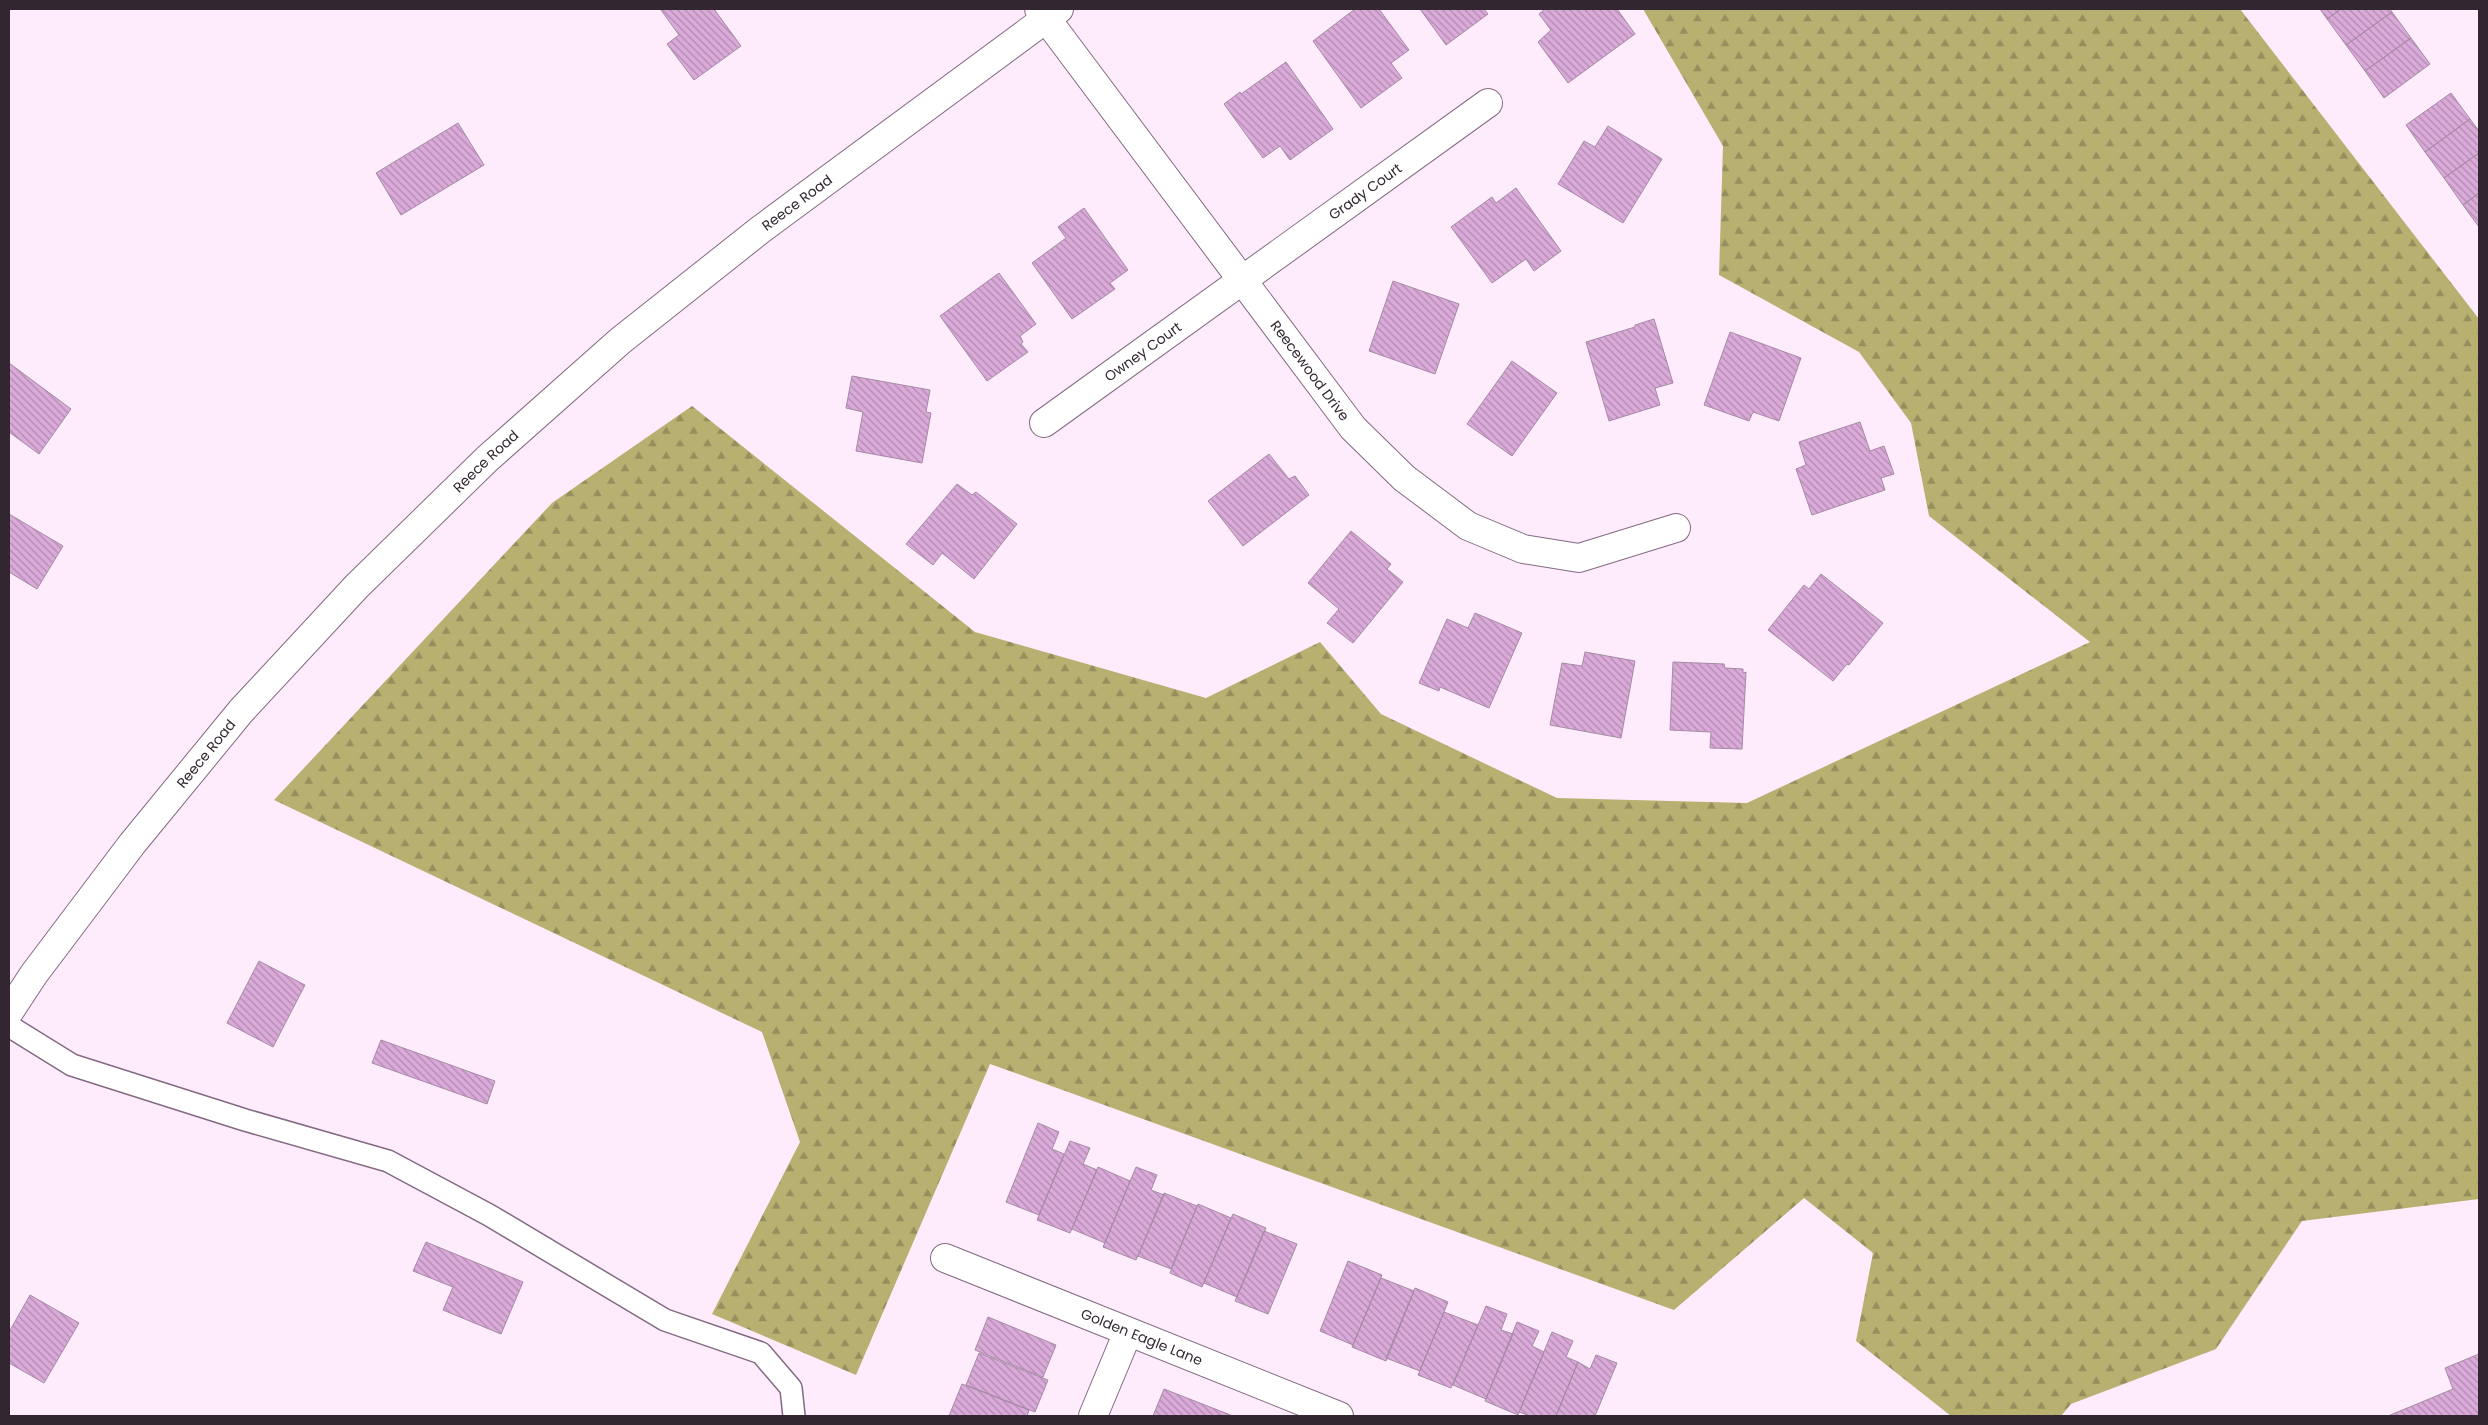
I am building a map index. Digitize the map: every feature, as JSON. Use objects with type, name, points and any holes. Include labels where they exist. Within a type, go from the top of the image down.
[{"type":"street","name":"Reecewood Drive","points":[[1048,12],[1242,280],[1353,428],[1404,478],[1468,526],[1523,549],[1579,558],[1676,528]]},
{"type":"street","name":"Reece Road","points":[[9,1012],[34,974],[132,844],[241,711],[357,586],[487,459],[620,341],[760,230],[1048,12]]},
{"type":"street","name":"Grady Court","points":[[1242,280],[1488,103]]},
{"type":"street","name":"Owney Court","points":[[1044,423],[1242,280]]},
{"type":"street","name":"Golden Eagle Lane","points":[[945,1258],[1338,1416]]},
{"type":"street","points":[[1093,1416],[1128,1332]]},
{"type":"lane","points":[[9,1026],[72,1066],[246,1120],[388,1161],[489,1215],[606,1287],[665,1320],[761,1353],[791,1388],[794,1416]]},
{"type":"green space","points":[[1643,9],[2240,9],[2479,319],[2479,1199],[2302,1221],[2216,1349],[2071,1404],[2061,1416],[1951,1416],[1856,1341],[1873,1253],[1804,1198],[1674,1310],[990,1064],[856,1375],[712,1314],[800,1142],[762,1032],[274,800],[552,503],[692,406],[975,632],[1206,698],[1320,642],[1381,714],[1557,798],[1747,803],[2090,642],[1929,516],[1911,423],[1859,352],[1719,275],[1723,146]]},
{"type":"building","points":[[714,9],[741,46],[694,80],[667,44],[679,35],[661,10]]},
{"type":"building","points":[[1355,9],[1379,9],[1409,50],[1391,63],[1402,78],[1361,108],[1313,41]]},
{"type":"building","points":[[1420,9],[1484,9],[1488,14],[1446,45]]},
{"type":"building","points":[[1545,9],[1617,9],[1635,34],[1568,83],[1538,42],[1551,30],[1539,14]]},
{"type":"building","points":[[2320,9],[2341,9],[2327,19]]},
{"type":"building","points":[[2341,9],[2390,9],[2392,12],[2346,45],[2327,19]]},
{"type":"building","points":[[2392,12],[2411,38],[2365,71],[2346,45]]},
{"type":"building","points":[[2411,38],[2430,64],[2384,98],[2365,71]]},
{"type":"building","points":[[1286,62],[1333,129],[1290,160],[1280,146],[1263,158],[1224,104]]},
{"type":"building","points":[[2451,93],[2470,119],[2425,152],[2406,125]]},
{"type":"building","points":[[2470,119],[2479,131],[2479,153],[2444,178],[2425,152]]},
{"type":"building","points":[[458,123],[484,165],[401,215],[376,173]]},
{"type":"building","points":[[1608,126],[1662,159],[1623,223],[1558,184],[1584,141],[1595,147]]},
{"type":"building","points":[[2479,153],[2479,193],[2463,205],[2444,178]]},
{"type":"building","points":[[1516,188],[1561,251],[1534,271],[1526,259],[1492,283],[1451,227],[1492,197],[1496,203]]},
{"type":"building","points":[[2479,193],[2479,227],[2463,205]]},
{"type":"building","points":[[1084,208],[1128,270],[1110,283],[1115,289],[1072,319],[1032,263],[1066,238],[1058,227]]},
{"type":"building","points":[[999,273],[1036,324],[1020,336],[1023,342],[1021,344],[1028,352],[987,381],[940,316]]},
{"type":"building","points":[[1393,281],[1459,304],[1435,374],[1369,351]]},
{"type":"building","points":[[1654,319],[1673,383],[1655,388],[1660,405],[1609,421],[1586,342]]},
{"type":"building","points":[[1730,332],[1801,358],[1779,421],[1753,412],[1749,421],[1704,405]]},
{"type":"building","points":[[1512,361],[1557,393],[1512,456],[1467,424]]},
{"type":"building","points":[[9,363],[71,409],[39,454],[9,432]]},
{"type":"building","points":[[852,376],[930,390],[926,412],[931,413],[922,463],[856,451],[863,412],[846,408]]},
{"type":"building","points":[[1860,422],[1870,451],[1884,446],[1894,474],[1881,478],[1885,490],[1812,515],[1796,469],[1806,465],[1799,442]]},
{"type":"building","points":[[1269,454],[1289,479],[1295,476],[1309,495],[1243,546],[1208,501]]},
{"type":"building","points":[[957,484],[972,495],[976,492],[1017,524],[974,579],[942,553],[933,565],[906,544]]},
{"type":"building","points":[[9,514],[63,546],[37,589],[9,572]]},
{"type":"building","points":[[1351,531],[1391,564],[1387,569],[1403,582],[1353,643],[1327,623],[1339,609],[1308,583]]},
{"type":"building","points":[[1821,574],[1883,623],[1849,665],[1847,664],[1833,681],[1768,630],[1804,585],[1809,589]]},
{"type":"building","points":[[1475,613],[1522,633],[1489,708],[1440,687],[1439,691],[1419,683],[1447,619],[1468,628]]},
{"type":"building","points":[[1585,652],[1635,661],[1621,738],[1550,725],[1562,663],[1582,666]]},
{"type":"building","points":[[1673,662],[1724,664],[1725,668],[1743,669],[1743,673],[1746,672],[1742,749],[1710,748],[1711,732],[1670,730]]},
{"type":"building","points":[[259,961],[305,985],[273,1047],[227,1023]]},
{"type":"building","points":[[381,1040],[495,1081],[487,1104],[372,1063]]},
{"type":"building","points":[[1038,1123],[1059,1132],[1052,1149],[1064,1154],[1039,1215],[1006,1202]]},
{"type":"building","points":[[1070,1141],[1090,1148],[1083,1164],[1097,1170],[1070,1233],[1037,1220]]},
{"type":"building","points":[[1098,1167],[1130,1181],[1105,1243],[1072,1229]]},
{"type":"building","points":[[1136,1167],[1157,1175],[1151,1190],[1164,1195],[1136,1260],[1103,1247]]},
{"type":"building","points":[[1164,1193],[1197,1206],[1171,1269],[1138,1256]]},
{"type":"building","points":[[1198,1204],[1231,1218],[1202,1287],[1170,1273]]},
{"type":"building","points":[[1233,1214],[1266,1228],[1237,1297],[1204,1283]]},
{"type":"building","points":[[1264,1231],[1297,1244],[1268,1314],[1235,1301]]},
{"type":"building","points":[[426,1242],[523,1282],[501,1334],[443,1310],[453,1287],[413,1271]]},
{"type":"building","points":[[1348,1261],[1382,1275],[1353,1345],[1320,1331]]},
{"type":"building","points":[[1381,1278],[1414,1291],[1386,1361],[1352,1347]]},
{"type":"building","points":[[1415,1288],[1448,1302],[1420,1371],[1386,1358]]},
{"type":"building","points":[[30,1295],[79,1323],[44,1383],[9,1363],[9,1332]]},
{"type":"building","points":[[1486,1306],[1507,1314],[1501,1330],[1513,1334],[1486,1399],[1453,1385]]},
{"type":"building","points":[[1444,1312],[1478,1325],[1451,1388],[1418,1375]]},
{"type":"building","points":[[988,1317],[1056,1345],[1043,1377],[975,1350]]},
{"type":"building","points":[[1517,1322],[1539,1331],[1532,1346],[1544,1352],[1518,1415],[1485,1401]]},
{"type":"building","points":[[1552,1332],[1573,1341],[1566,1357],[1578,1362],[1556,1416],[1530,1416],[1519,1412]]},
{"type":"building","points":[[979,1353],[1048,1380],[1035,1412],[966,1385]]},
{"type":"building","points":[[2479,1354],[2479,1416],[2388,1416],[2453,1389],[2445,1368]]},
{"type":"building","points":[[1596,1355],[1617,1363],[1595,1416],[1556,1416],[1578,1362],[1590,1369]]},
{"type":"building","points":[[962,1384],[1029,1410],[1027,1416],[949,1416]]},
{"type":"building","points":[[1164,1389],[1233,1416],[1153,1416]]}]
